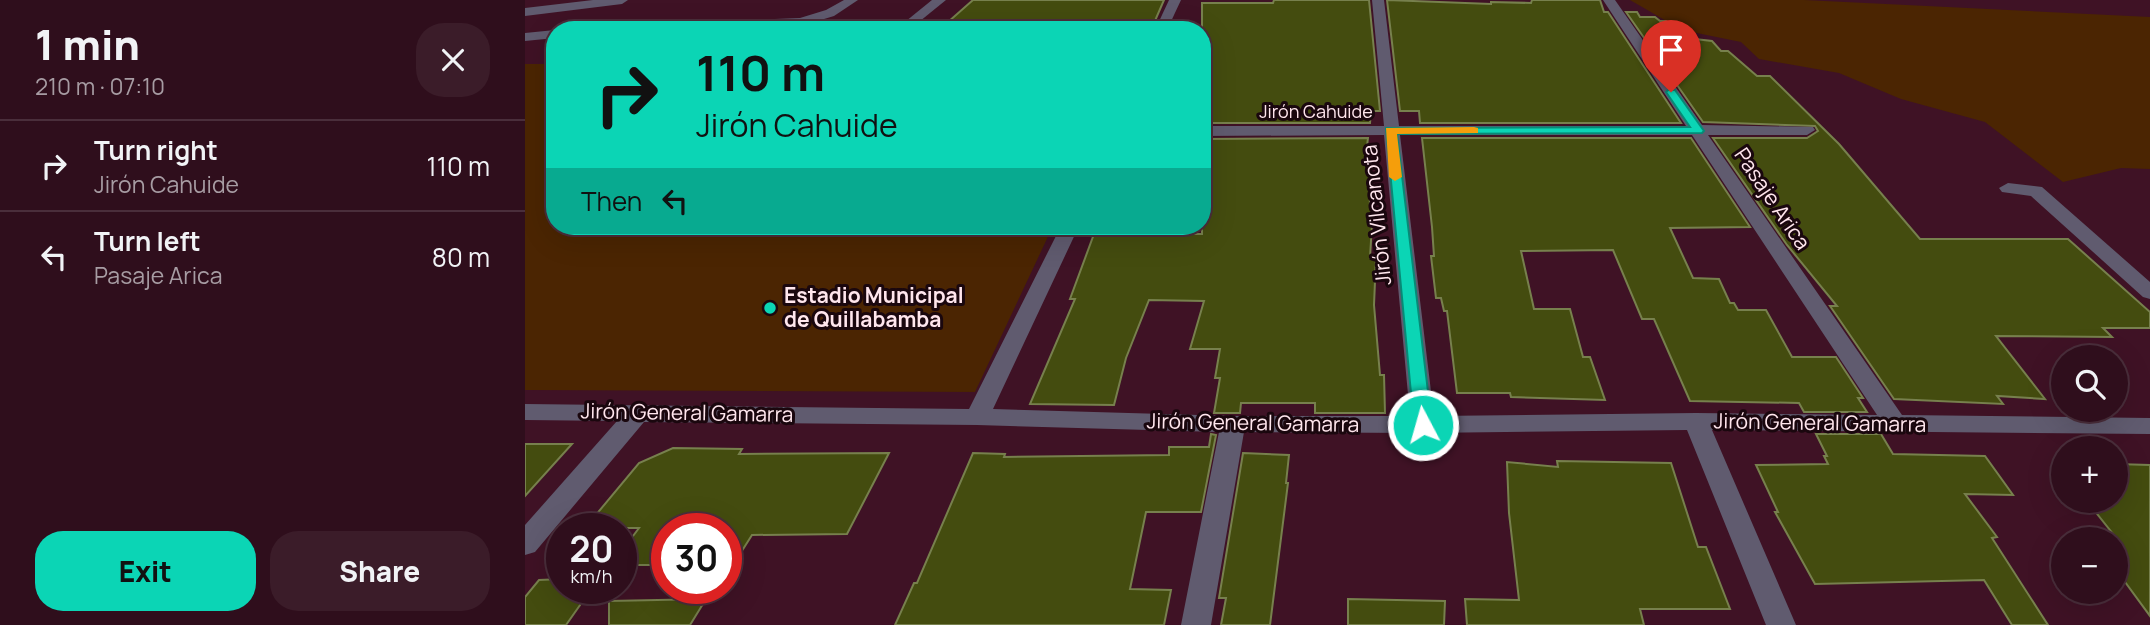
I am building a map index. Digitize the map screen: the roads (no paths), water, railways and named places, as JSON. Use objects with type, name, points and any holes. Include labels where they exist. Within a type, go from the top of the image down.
[{"type":"street","points":[[525,12],[622,0]]},
{"type":"street","points":[[804,21],[829,13],[852,0]]},
{"type":"street","points":[[913,21],[940,0]]},
{"type":"street","points":[[1165,21],[1175,0]]},
{"type":"street","name":"Jirón Vilcanota","points":[[1378,0],[1423,425]]},
{"type":"street","name":"Pasaje Arica","points":[[1609,0],[1896,424]]},
{"type":"street","points":[[525,37],[546,35]]},
{"type":"street","name":"Jirón Cahuide","points":[[1211,131],[1807,130]]},
{"type":"street","points":[[2008,188],[2036,191],[2150,293]]},
{"type":"street","points":[[977,417],[1066,235]]},
{"type":"street","name":"Jirón General Gamarra","points":[[525,412],[977,417],[1233,424],[1423,425],[1696,421],[2150,426]]},
{"type":"street","points":[[525,544],[639,412]]},
{"type":"street","points":[[1696,421],[1781,625]]},
{"type":"street","points":[[1196,625],[1233,424]]},
{"type":"place","name":"Estadio Municipal de Quillabamba","points":[[770,308]]}]
